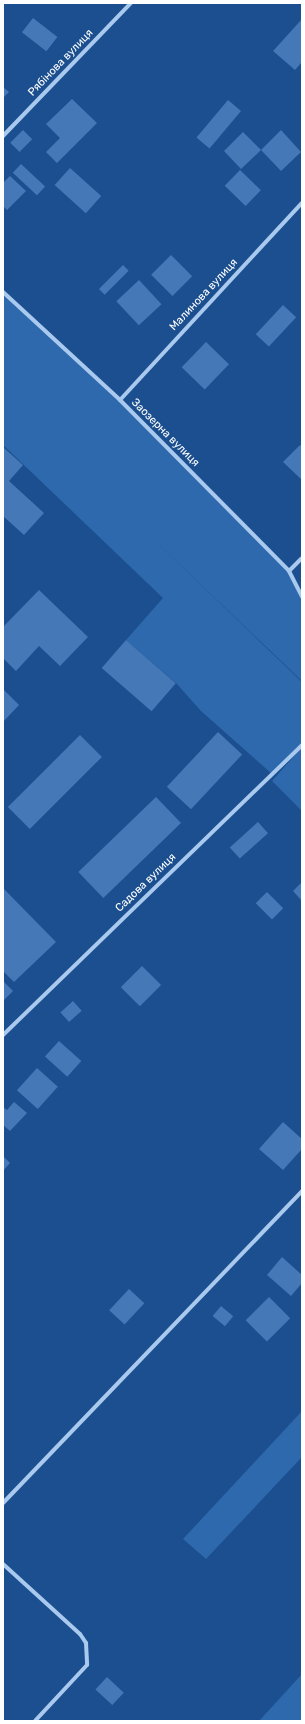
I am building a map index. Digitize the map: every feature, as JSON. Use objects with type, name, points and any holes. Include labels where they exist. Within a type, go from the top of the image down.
[{"type":"street","name":"Рябінова вулиця","points":[[3,136],[131,3]]},
{"type":"street","name":"Малинова вулиця","points":[[120,400],[302,203]]},
{"type":"street","name":"Заозерна вулиця","points":[[3,292],[120,400],[289,571],[302,597]]},
{"type":"street","points":[[289,571],[302,558]]},
{"type":"street","name":"Садова вулиця","points":[[3,1035],[302,745]]},
{"type":"street","points":[[3,1503],[302,1191]]},
{"type":"street","points":[[3,1564],[80,1634],[86,1643],[87,1665],[35,1721]]},
{"type":"shaded area","points":[[3,292],[120,400],[289,571],[302,597],[302,681],[129,516],[302,682],[302,745],[272,774],[201,711],[176,683],[126,640],[163,598],[3,445]]},
{"type":"shaded area","points":[[302,747],[302,811],[272,781]]},
{"type":"shaded area","points":[[302,1411],[302,1457],[206,1559],[183,1539]]},
{"type":"shaded area","points":[[302,1674],[302,1721],[259,1721]]},
{"type":"building","points":[[33,18],[57,37],[46,51],[22,32]]},
{"type":"building","points":[[302,19],[302,62],[295,70],[273,51]]},
{"type":"building","points":[[3,87],[9,92],[3,98]]},
{"type":"building","points":[[72,99],[97,123],[57,163],[46,152],[60,138],[46,124]]},
{"type":"building","points":[[228,100],[241,111],[210,148],[197,138]]},
{"type":"building","points":[[23,130],[32,139],[19,152],[10,143]]},
{"type":"building","points":[[281,130],[301,152],[281,171],[261,150]]},
{"type":"building","points":[[243,132],[261,150],[241,169],[224,151]]},
{"type":"building","points":[[21,164],[45,187],[37,195],[13,173]]},
{"type":"building","points":[[70,168],[101,196],[86,213],[55,185]]},
{"type":"building","points":[[240,170],[261,190],[246,206],[225,186]]},
{"type":"building","points":[[10,176],[26,191],[7,210],[3,206],[3,183]]},
{"type":"building","points":[[171,255],[192,276],[172,296],[151,275]]},
{"type":"building","points":[[123,265],[129,271],[105,295],[99,289]]},
{"type":"building","points":[[139,280],[162,304],[139,325],[116,301]]},
{"type":"building","points":[[283,305],[296,317],[269,347],[256,334]]},
{"type":"building","points":[[206,342],[229,364],[205,389],[182,367]]},
{"type":"building","points":[[300,445],[302,447],[302,480],[283,462]]},
{"type":"building","points":[[3,447],[23,465],[9,481],[44,513],[24,535],[3,516]]},
{"type":"building","points":[[39,590],[88,637],[60,666],[39,646],[16,671],[3,658],[3,627]]},
{"type":"building","points":[[126,640],[176,683],[152,711],[102,668]]},
{"type":"building","points":[[3,689],[19,705],[3,722]]},
{"type":"building","points":[[218,732],[242,755],[191,809],[167,787]]},
{"type":"building","points":[[80,735],[102,757],[30,829],[8,807]]},
{"type":"building","points":[[156,797],[181,823],[103,898],[78,872]]},
{"type":"building","points":[[258,822],[268,833],[240,859],[230,847]]},
{"type":"building","points":[[302,882],[302,901],[293,891]]},
{"type":"building","points":[[3,888],[56,942],[14,982],[3,971]]},
{"type":"building","points":[[267,892],[283,908],[272,920],[256,903]]},
{"type":"building","points":[[142,966],[161,985],[140,1006],[121,987]]},
{"type":"building","points":[[3,981],[13,991],[3,1001]]},
{"type":"building","points":[[73,1001],[82,1011],[69,1022],[60,1012]]},
{"type":"building","points":[[59,1041],[81,1061],[67,1077],[45,1057]]},
{"type":"building","points":[[37,1068],[58,1087],[38,1109],[17,1090]]},
{"type":"building","points":[[14,1102],[27,1113],[10,1131],[3,1125],[3,1107],[7,1110]]},
{"type":"building","points":[[283,1122],[302,1139],[302,1149],[283,1170],[259,1149]]},
{"type":"building","points":[[3,1156],[10,1163],[3,1171]]},
{"type":"building","points":[[282,1257],[302,1275],[302,1283],[291,1296],[267,1275]]},
{"type":"building","points":[[129,1289],[144,1303],[125,1325],[109,1310]]},
{"type":"building","points":[[269,1297],[290,1318],[267,1342],[246,1320]]},
{"type":"building","points":[[221,1306],[233,1316],[225,1326],[213,1316]]},
{"type":"building","points":[[107,1677],[124,1693],[112,1705],[95,1689]]}]
